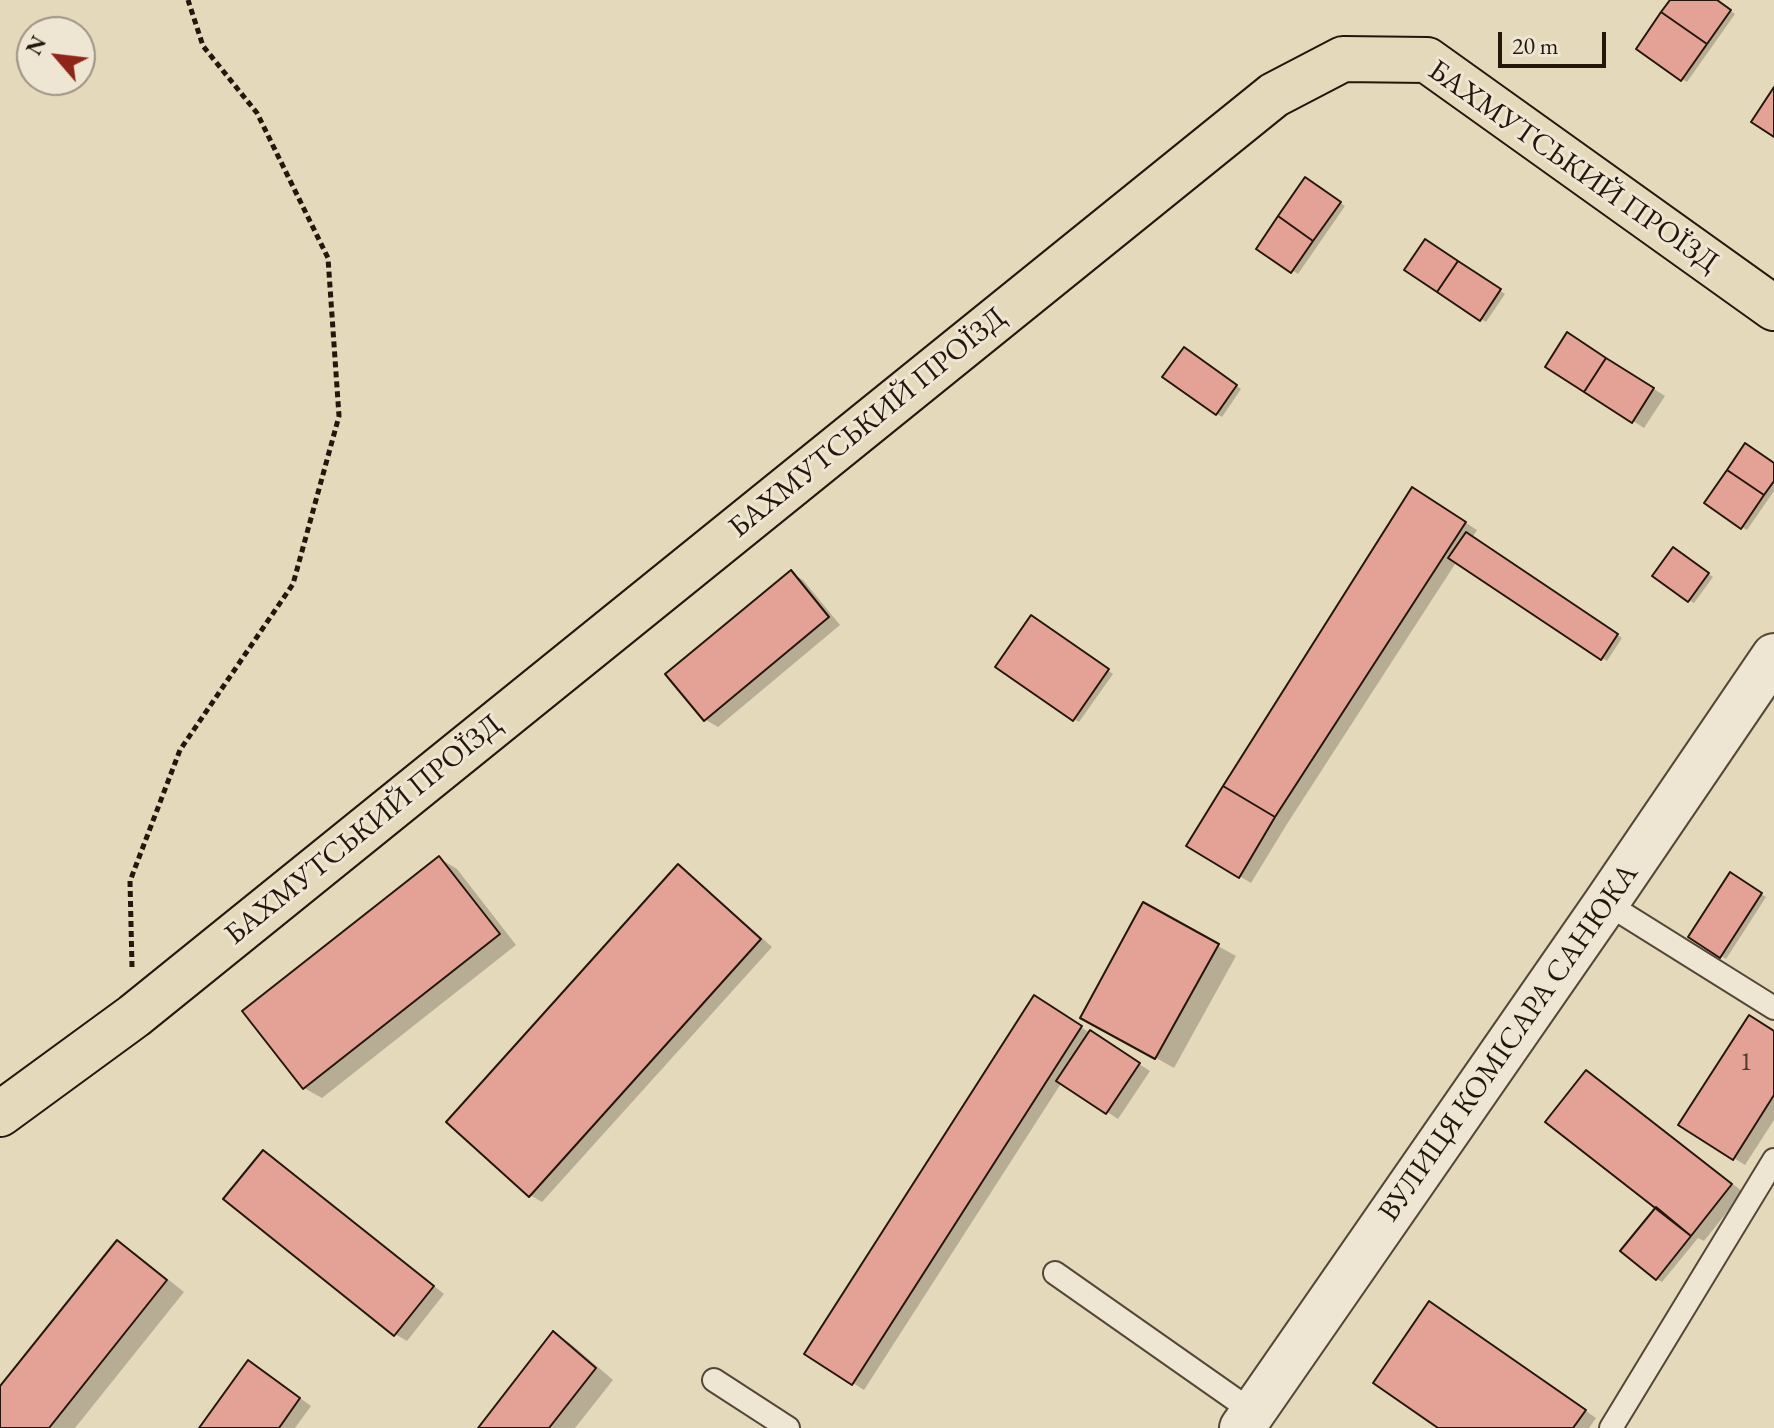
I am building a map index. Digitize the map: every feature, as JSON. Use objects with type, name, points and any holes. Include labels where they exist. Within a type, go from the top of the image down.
[{"type":"main road","name":"БАХМУТСЬКИЙ ПРОЇЗД","points":[[0,1114],[134,1016],[1274,95],[1343,59],[1427,60],[1774,308]]},
{"type":"street","name":"ВУЛИЦЯ КОМІСАРА САНЮКА","points":[[1247,1420],[1774,656]]},
{"type":"lane","points":[[1606,903],[1774,1008]]},
{"type":"lane","points":[[1611,1428],[1774,1160]]},
{"type":"lane","points":[[1055,1273],[1247,1420]]},
{"type":"lane","points":[[714,1380],[788,1428]]},
{"type":"path","points":[[134,1016],[130,881],[180,750],[293,584],[339,416],[328,258],[257,113],[203,46],[188,0]]},
{"type":"building","points":[[1670,0],[1717,0],[1731,10],[1707,44],[1661,12]]},
{"type":"building","points":[[1661,12],[1707,44],[1681,81],[1636,49]]},
{"type":"building","points":[[1774,87],[1774,137],[1751,122]]},
{"type":"building","points":[[1305,177],[1341,202],[1313,241],[1278,216]]},
{"type":"building","points":[[1278,216],[1313,241],[1291,273],[1256,249]]},
{"type":"building","points":[[1425,239],[1458,261],[1437,292],[1404,270]]},
{"type":"building","points":[[1458,261],[1501,289],[1480,321],[1437,292]]},
{"type":"building","points":[[1567,332],[1606,358],[1584,392],[1545,367]]},
{"type":"building","points":[[1184,347],[1237,385],[1216,415],[1162,377]]},
{"type":"building","points":[[1606,358],[1654,388],[1632,423],[1584,392]]},
{"type":"building","points":[[1745,443],[1774,463],[1774,481],[1764,495],[1727,470]]},
{"type":"building","points":[[1727,470],[1764,495],[1741,529],[1704,503]]},
{"type":"building","points":[[1412,487],[1466,522],[1275,817],[1223,786]]},
{"type":"building","points":[[1466,532],[1618,634],[1601,660],[1448,558]]},
{"type":"building","points":[[1673,547],[1709,573],[1688,602],[1652,576]]},
{"type":"building","points":[[791,570],[829,617],[704,721],[665,674]]},
{"type":"building","points":[[1031,615],[1109,669],[1073,721],[995,667]]},
{"type":"building","points":[[1223,786],[1275,817],[1239,878],[1186,846]]},
{"type":"building","points":[[439,856],[500,934],[303,1089],[242,1011]]},
{"type":"building","points":[[678,864],[761,939],[529,1197],[446,1122]]},
{"type":"building","points":[[1730,872],[1762,893],[1720,958],[1688,937]]},
{"type":"building","points":[[1143,902],[1219,944],[1155,1059],[1080,1018]]},
{"type":"building","points":[[1034,995],[1082,1026],[852,1385],[804,1354]]},
{"type":"building","points":[[1749,1015],[1774,1031],[1774,1095],[1733,1160],[1678,1125]]},
{"type":"building","points":[[1090,1030],[1140,1063],[1106,1114],[1056,1081]]},
{"type":"building","points":[[1586,1070],[1732,1184],[1691,1236],[1545,1122]]},
{"type":"building","points":[[263,1150],[434,1286],[394,1336],[223,1199]]},
{"type":"building","points":[[1656,1207],[1691,1236],[1656,1280],[1620,1251]]},
{"type":"building","points":[[117,1240],[167,1280],[49,1428],[0,1428],[0,1386]]},
{"type":"building","points":[[1429,1301],[1586,1410],[1573,1428],[1438,1428],[1373,1383]]},
{"type":"building","points":[[553,1331],[596,1368],[549,1428],[478,1428]]},
{"type":"building","points":[[248,1360],[300,1398],[279,1428],[199,1428]]}]
